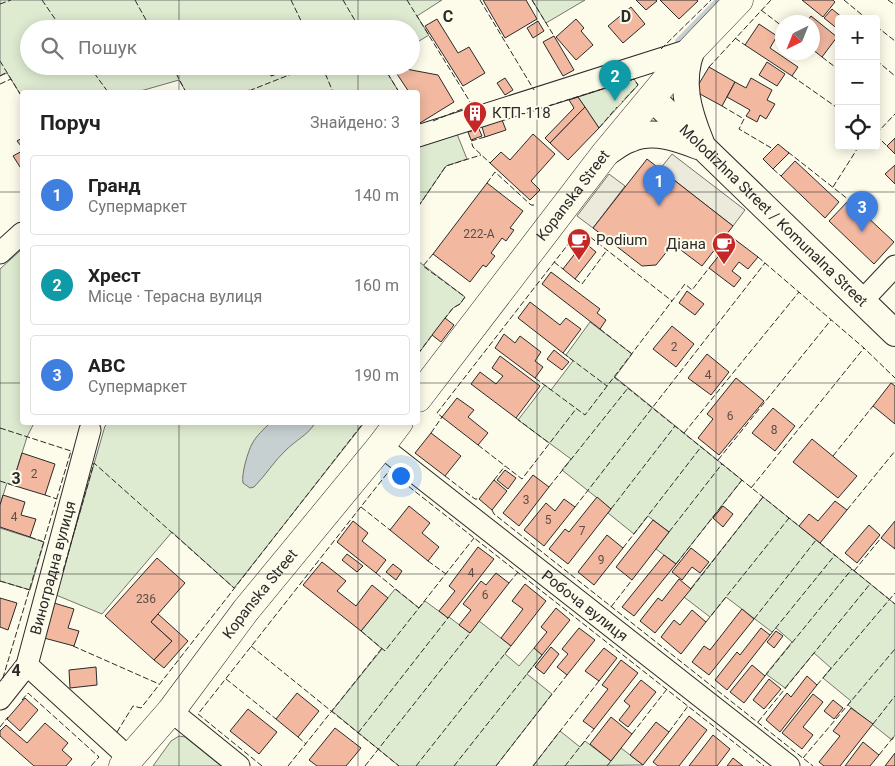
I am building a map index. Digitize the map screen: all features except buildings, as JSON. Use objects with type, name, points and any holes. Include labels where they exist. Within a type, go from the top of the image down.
[{"type":"highway","name":"Kopanska Street","points":[[420,395],[604,155],[692,48],[739,0]]},
{"type":"highway","name":"Kopanska Street","points":[[126,762],[171,711],[246,610],[397,425]]},
{"type":"main road","points":[[692,48],[687,61],[685,88],[690,115],[703,148]]},
{"type":"main road","name":"Molodizhna Street / Komunalna Street","points":[[652,98],[895,333]]},
{"type":"main road","points":[[604,155],[631,138],[650,135],[672,137],[703,148]]},
{"type":"street","points":[[420,135],[692,48]]},
{"type":"street","points":[[0,253],[20,235]]},
{"type":"street","points":[[862,301],[895,266]]},
{"type":"street","name":"Виноградна вулиця","points":[[0,699],[26,666],[90,430]]},
{"type":"street","name":"Робоча вулиця","points":[[381,446],[789,766]]},
{"type":"street","points":[[26,666],[126,762]]},
{"type":"street","points":[[171,711],[239,766]]},
{"type":"green space","points":[[0,0],[442,0],[417,16],[420,20],[20,20],[20,75],[389,75],[398,90],[185,90],[179,80],[144,90],[20,90],[20,94],[7,73],[0,76]]},
{"type":"green space","points":[[532,0],[585,0],[546,23]]},
{"type":"green space","points":[[420,21],[429,35],[420,40]]},
{"type":"green space","points":[[634,79],[638,85],[599,128],[578,97]]},
{"type":"green space","points":[[457,134],[467,159],[446,166],[420,204],[420,144]]},
{"type":"green space","points":[[20,251],[20,425],[33,425],[27,437],[12,485],[7,483],[0,505],[0,269]]},
{"type":"green space","points":[[420,263],[465,297],[460,304],[453,308],[420,351]]},
{"type":"green space","points":[[590,322],[632,354],[615,377],[742,480],[676,564],[656,549],[669,532],[648,516],[634,534],[608,513],[611,509],[562,470],[571,459],[518,420],[545,385],[551,390],[573,361],[566,355]]},
{"type":"green space","points":[[362,425],[234,588],[172,532],[102,614],[56,595],[105,426]]},
{"type":"green space","points":[[763,497],[895,604],[895,735],[892,740],[848,705],[851,701],[823,678],[831,668],[814,653],[785,688],[766,674],[792,642],[776,628],[772,632],[726,597],[710,617],[684,597]]},
{"type":"green space","points":[[0,528],[44,542],[30,590],[0,581]]},
{"type":"green space","points":[[395,589],[419,608],[425,601],[470,633],[479,621],[511,646],[505,654],[519,666],[534,648],[542,655],[527,674],[552,694],[496,766],[399,766],[332,711],[382,649],[361,631]]},
{"type":"green space","points":[[560,731],[580,747],[585,741],[611,761],[621,748],[643,765],[533,766]]},
{"type":"green space","points":[[179,736],[185,737],[221,766],[153,766],[171,741]]},
{"type":"shaded area","points":[[672,154],[745,210],[733,226],[660,169]]},
{"type":"shaded area","points":[[609,174],[625,186],[593,228],[577,216]]},
{"type":"shaded area","points":[[268,425],[314,425],[282,454],[254,487],[250,488],[243,483],[243,475],[250,447]]},
{"type":"waterway","points":[[678,41],[718,0]]},
{"type":"fence","points":[[0,4],[11,0]]},
{"type":"fence","points":[[42,0],[56,20]]},
{"type":"fence","points":[[135,0],[146,20]]},
{"type":"fence","points":[[291,0],[301,20]]},
{"type":"fence","points":[[343,0],[355,20]]},
{"type":"fence","points":[[407,0],[419,20]]},
{"type":"fence","points":[[480,0],[534,90]]},
{"type":"fence","points":[[532,0],[554,36]]},
{"type":"fence","points":[[661,49],[711,0]]},
{"type":"fence","points":[[709,67],[771,0]]},
{"type":"fence","points":[[844,0],[862,15]]},
{"type":"fence","points":[[888,0],[895,5]]},
{"type":"fence","points":[[761,10],[775,21]]},
{"type":"fence","points":[[420,21],[472,105],[477,108],[480,107]]},
{"type":"fence","points":[[880,29],[895,41]]},
{"type":"fence","points":[[735,38],[745,45]]},
{"type":"fence","points":[[822,57],[835,67]]},
{"type":"fence","points":[[0,61],[11,79]]},
{"type":"fence","points":[[880,63],[895,76]]},
{"type":"fence","points":[[0,76],[7,72]]},
{"type":"fence","points":[[96,75],[107,90]]},
{"type":"fence","points":[[177,75],[185,90]]},
{"type":"fence","points":[[251,90],[289,75]]},
{"type":"fence","points":[[326,75],[332,90]]},
{"type":"fence","points":[[389,75],[398,90]]},
{"type":"fence","points":[[792,76],[835,106]]},
{"type":"fence","points":[[0,84],[11,79],[20,94]]},
{"type":"fence","points":[[532,111],[634,79],[638,85],[622,102]]},
{"type":"fence","points":[[433,121],[472,105]]},
{"type":"fence","points":[[722,106],[744,119],[739,129],[773,149]]},
{"type":"fence","points":[[599,128],[617,107]]},
{"type":"fence","points":[[880,130],[895,114]]},
{"type":"fence","points":[[485,137],[471,141],[473,147],[490,163]]},
{"type":"fence","points":[[880,139],[887,146]]},
{"type":"fence","points":[[833,187],[856,150]]},
{"type":"fence","points":[[788,152],[849,200]]},
{"type":"fence","points":[[420,204],[446,166],[481,155]]},
{"type":"fence","points":[[773,169],[781,176]]},
{"type":"fence","points":[[487,183],[495,172],[531,205],[535,205]]},
{"type":"fence","points":[[431,433],[442,417],[437,413],[580,229],[672,301]]},
{"type":"fence","points":[[575,279],[582,284],[607,250]]},
{"type":"fence","points":[[433,254],[423,266],[465,297],[445,318]]},
{"type":"fence","points":[[758,257],[864,348],[895,378]]},
{"type":"fence","points":[[554,262],[563,269]]},
{"type":"fence","points":[[575,507],[765,263]]},
{"type":"fence","points":[[535,378],[585,415],[685,284],[692,290],[709,268]]},
{"type":"fence","points":[[684,433],[799,292]]},
{"type":"fence","points":[[718,460],[831,320]]},
{"type":"fence","points":[[600,329],[632,354]]},
{"type":"fence","points":[[420,351],[432,335]]},
{"type":"fence","points":[[751,488],[864,348]]},
{"type":"fence","points":[[563,353],[607,386]]},
{"type":"fence","points":[[614,377],[799,526]]},
{"type":"fence","points":[[549,487],[628,388]]},
{"type":"fence","points":[[833,456],[873,406]]},
{"type":"fence","points":[[478,445],[522,479],[576,409]]},
{"type":"fence","points":[[516,418],[549,443]]},
{"type":"fence","points":[[117,732],[133,706],[141,708],[362,425]]},
{"type":"fence","points":[[611,509],[675,426]]},
{"type":"fence","points":[[0,428],[71,451],[2,681]]},
{"type":"fence","points":[[623,548],[701,447]]},
{"type":"fence","points":[[847,510],[895,451]]},
{"type":"fence","points":[[63,571],[94,463],[234,588]]},
{"type":"fence","points":[[669,532],[722,464]]},
{"type":"fence","points":[[494,480],[505,466]]},
{"type":"fence","points":[[262,766],[198,714],[389,471],[764,766]]},
{"type":"fence","points":[[445,476],[475,499],[479,499]]},
{"type":"fence","points":[[676,564],[742,480]]},
{"type":"fence","points":[[0,481],[12,485]]},
{"type":"fence","points":[[45,495],[57,499]]},
{"type":"fence","points":[[691,589],[763,497]]},
{"type":"fence","points":[[361,507],[390,530]]},
{"type":"fence","points":[[492,510],[494,514],[813,766]]},
{"type":"fence","points":[[706,622],[789,518]]},
{"type":"fence","points":[[30,537],[44,542]]},
{"type":"fence","points":[[361,631],[385,651],[474,538]]},
{"type":"fence","points":[[854,571],[881,538]]},
{"type":"fence","points":[[754,619],[816,540]]},
{"type":"fence","points":[[820,543],[895,604]]},
{"type":"fence","points":[[770,635],[835,555]]},
{"type":"fence","points":[[428,561],[446,574]]},
{"type":"fence","points":[[765,676],[852,569]]},
{"type":"fence","points":[[509,583],[518,572]]},
{"type":"fence","points":[[376,573],[419,608]]},
{"type":"fence","points":[[611,607],[632,580]]},
{"type":"fence","points":[[0,581],[30,590]]},
{"type":"fence","points":[[758,722],[870,584]]},
{"type":"fence","points":[[817,685],[895,593]]},
{"type":"fence","points":[[358,733],[448,618]]},
{"type":"fence","points":[[365,766],[470,633]]},
{"type":"fence","points":[[73,646],[159,684]]},
{"type":"fence","points":[[251,646],[399,766]]},
{"type":"fence","points":[[416,766],[511,646]]},
{"type":"fence","points":[[288,766],[382,648]]},
{"type":"fence","points":[[803,758],[895,649]]},
{"type":"fence","points":[[454,766],[542,655]]},
{"type":"fence","points":[[496,766],[567,675]]},
{"type":"fence","points":[[226,679],[276,719]]},
{"type":"fence","points":[[533,766],[599,681]]},
{"type":"fence","points":[[632,734],[667,689]]},
{"type":"fence","points":[[22,700],[28,693],[99,757],[91,766]]},
{"type":"fence","points":[[873,724],[895,696]]},
{"type":"fence","points":[[669,732],[688,706]]},
{"type":"fence","points":[[0,727],[8,717]]},
{"type":"fence","points":[[565,766],[594,729]]},
{"type":"fence","points":[[879,755],[895,735]]},
{"type":"fence","points":[[298,737],[306,744]]},
{"type":"fence","points":[[607,766],[611,761]]},
{"type":"place","name":"Хрест","points":[[615,101]]},
{"type":"place","name":"КТП-118","points":[[475,134]]},
{"type":"place","name":"Гранд","points":[[659,206]]},
{"type":"place","name":"ABC","points":[[862,232]]},
{"type":"place","name":"Podium","points":[[579,261]]},
{"type":"place","name":"Діана","points":[[724,265]]}]
